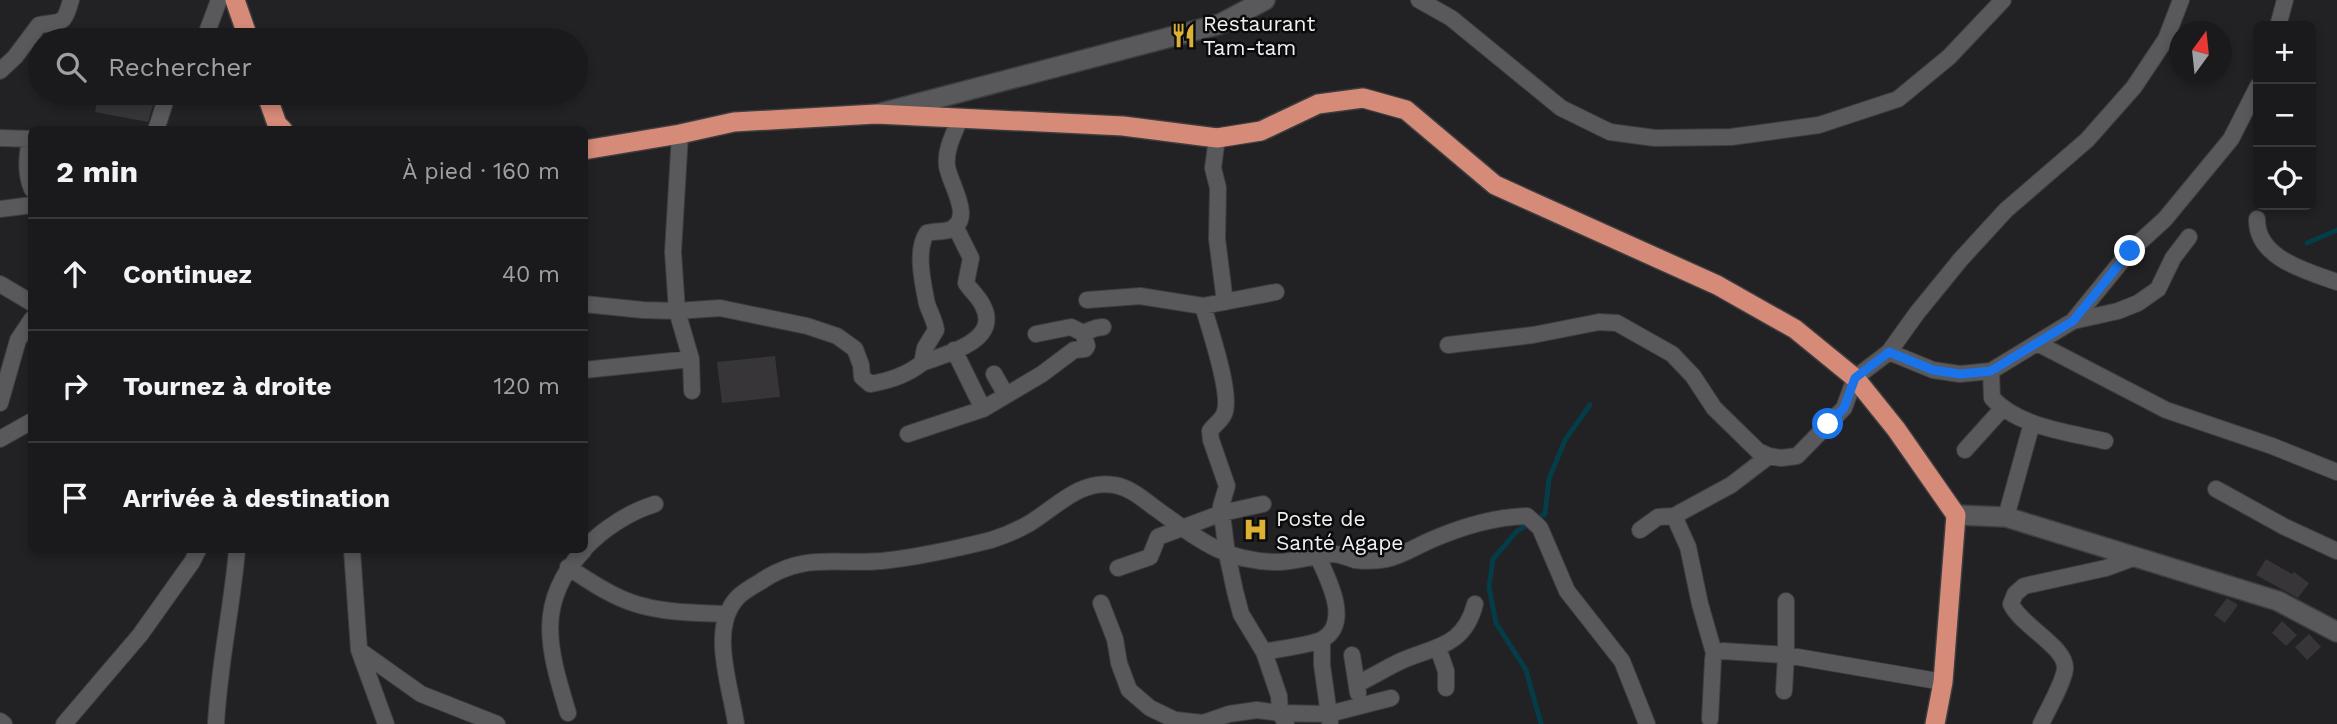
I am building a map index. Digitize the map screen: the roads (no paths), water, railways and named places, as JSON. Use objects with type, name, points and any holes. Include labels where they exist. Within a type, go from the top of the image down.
[{"type":"highway","points":[[235,0],[245,28]]},
{"type":"highway","points":[[588,149],[734,122],[876,114],[1123,126],[1217,138],[1261,131],[1318,104],[1329,102],[1363,97],[1406,110],[1495,185],[1717,285],[1795,329],[1855,378],[1896,429],[1956,515],[1943,682],[1935,724]]},
{"type":"highway","points":[[271,105],[279,126]]},
{"type":"street","points":[[37,28],[39,25],[62,21],[71,0]]},
{"type":"street","points":[[208,28],[219,0]]},
{"type":"street","points":[[876,114],[1220,24],[1265,0]]},
{"type":"street","points":[[1419,0],[1451,18],[1561,108],[1609,132],[1655,138],[1731,137],[1819,125],[1898,99],[1949,57],[2003,0]]},
{"type":"street","points":[[1448,345],[1533,335],[1599,322],[1617,323],[1672,354],[1693,376],[1714,408],[1758,450],[1781,458],[1797,456],[1844,408],[1855,378],[1889,352],[1961,259],[2006,210],[2087,140],[2134,87],[2166,39],[2181,0]]},
{"type":"street","points":[[2280,21],[2286,0]]},
{"type":"street","points":[[0,71],[28,40]]},
{"type":"street","points":[[2073,321],[2130,251],[2165,219],[2231,139],[2253,96]]},
{"type":"street","points":[[157,126],[164,105]]},
{"type":"street","points":[[922,363],[925,348],[936,330],[923,274],[923,239],[927,233],[948,230],[959,222],[962,210],[946,164],[949,146],[960,119]]},
{"type":"street","points":[[680,134],[673,252],[677,311],[691,359],[692,391]]},
{"type":"street","points":[[0,138],[28,139]]},
{"type":"street","points":[[1217,138],[1213,168],[1218,188],[1217,239],[1225,303]]},
{"type":"street","points":[[28,154],[28,179]]},
{"type":"street","points":[[0,209],[28,206]]},
{"type":"street","points":[[2257,219],[2257,232],[2262,243],[2278,257],[2337,282]]},
{"type":"street","points":[[588,304],[677,311],[720,308],[807,326],[837,336],[855,349],[862,377],[870,384],[889,380],[980,337],[987,326],[984,307],[966,283],[971,258],[955,226]]},
{"type":"street","points":[[1889,352],[1933,370],[1960,374],[1991,371],[2073,321],[2118,311],[2138,303],[2158,289],[2173,258],[2189,237]]},
{"type":"street","points":[[0,284],[28,301]]},
{"type":"street","points":[[1087,300],[1140,296],[1203,306],[1276,292]]},
{"type":"street","points":[[1203,306],[1217,352],[1227,402],[1224,415],[1210,431],[1227,486],[1222,506],[1227,554],[1241,614],[1264,652],[1279,696],[1283,719]]},
{"type":"street","points":[[0,402],[18,340],[28,325]]},
{"type":"street","points":[[908,434],[983,409],[1042,374],[1074,350],[1085,349],[1087,346],[1083,333],[1078,328],[1064,326],[1036,334]]},
{"type":"street","points":[[1083,333],[1103,327]]},
{"type":"street","points":[[2037,342],[2166,410],[2272,446],[2337,472]]},
{"type":"street","points":[[954,350],[983,409]]},
{"type":"street","points":[[588,370],[691,359]]},
{"type":"street","points":[[1991,371],[1992,398],[2002,409],[2032,423],[2105,441]]},
{"type":"street","points":[[994,374],[1006,395]]},
{"type":"street","points":[[1965,450],[2002,409]]},
{"type":"street","points":[[0,439],[28,423]]},
{"type":"street","points":[[2006,517],[2032,423]]},
{"type":"street","points":[[1640,530],[1658,517],[1674,516],[1731,485],[1769,456]]},
{"type":"street","points":[[736,724],[733,699],[725,672],[724,637],[727,614],[739,596],[772,573],[798,563],[834,560],[879,561],[925,555],[995,539],[1028,524],[1076,491],[1096,484],[1116,485],[1134,493],[1198,540],[1227,554],[1260,562],[1290,562],[1317,555],[1338,554],[1358,560],[1388,559],[1449,532],[1487,520],[1527,516],[1540,527],[1567,591],[1622,661],[1647,724]]},
{"type":"street","points":[[2216,488],[2285,527],[2337,551]]},
{"type":"street","points":[[588,545],[637,510],[655,504]]},
{"type":"street","points":[[1118,568],[1145,561],[1150,557],[1158,537],[1222,513],[1263,504]]},
{"type":"street","points":[[1956,515],[2006,517],[2278,601],[2337,632]]},
{"type":"street","points":[[1674,516],[1688,547],[1714,653],[1710,719]]},
{"type":"street","points":[[64,724],[140,635],[196,553]]},
{"type":"street","points":[[216,724],[218,683],[237,553]]},
{"type":"street","points":[[352,553],[359,650],[386,724]]},
{"type":"street","points":[[568,713],[552,660],[549,621],[554,600],[568,567],[580,553]]},
{"type":"street","points":[[1264,652],[1322,640],[1334,628],[1336,612],[1331,586],[1317,555]]},
{"type":"street","points":[[2041,724],[2065,670],[2064,660],[2060,652],[2016,615],[2011,604],[2015,594],[2024,586],[2106,568],[2136,557]]},
{"type":"street","points":[[568,567],[593,584],[630,602],[681,613],[727,614]]},
{"type":"street","points":[[1784,691],[1786,601]]},
{"type":"street","points":[[1101,603],[1115,639],[1119,663],[1129,690],[1150,708],[1175,720],[1203,723],[1244,711],[1283,719],[1329,719],[1360,706],[1391,698]]},
{"type":"street","points":[[1357,684],[1401,661],[1452,640],[1471,620],[1475,604]]},
{"type":"street","points":[[1322,640],[1322,665],[1329,719]]},
{"type":"street","points":[[1438,648],[1446,671],[1446,688]]},
{"type":"street","points":[[359,650],[421,694],[497,724]]},
{"type":"street","points":[[1714,653],[1723,651],[1786,655],[1943,682]]},
{"type":"street","points":[[1352,655],[1360,706]]},
{"type":"waterway","points":[[2307,243],[2337,230]]},
{"type":"waterway","points":[[1541,724],[1526,670],[1496,623],[1489,587],[1493,559],[1517,531],[1545,514],[1549,479],[1565,440],[1590,405]]},
{"type":"place","name":"Restaurant Tam-tam","points":[[1183,35]]},
{"type":"place","name":"Poste de Santé Agape","points":[[1256,530]]}]
